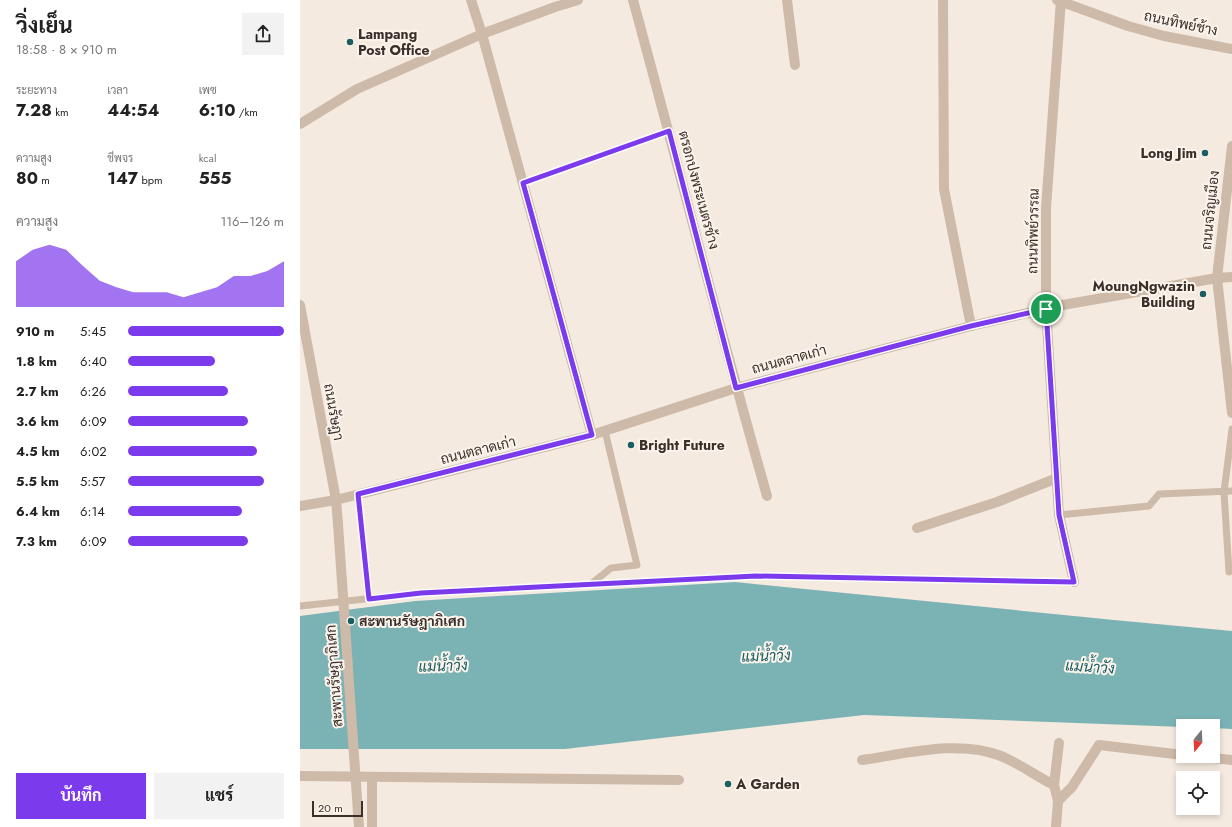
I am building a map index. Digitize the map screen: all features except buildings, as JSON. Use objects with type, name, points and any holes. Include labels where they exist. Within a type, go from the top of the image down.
[{"type":"street","points":[[471,0],[482,34],[592,435]]},
{"type":"street","points":[[300,124],[357,89],[482,34],[555,6],[578,0]]},
{"type":"street","name":"ตรอกปงพระเนตรช้าง","points":[[633,0],[736,388],[767,496]]},
{"type":"street","points":[[787,0],[795,65]]},
{"type":"street","points":[[943,0],[944,189],[971,326]]},
{"type":"street","name":"ถนนทิพย์ช้าง","points":[[1060,0],[1128,26],[1164,36],[1232,49]]},
{"type":"street","name":"ถนนทิพย์วรรณ","points":[[1060,0],[1046,208],[1046,309],[1059,515],[1074,582]]},
{"type":"street","name":"ถนนจริญเมือง","points":[[1232,146],[1217,278],[1232,413]]},
{"type":"street","name":"ถนนตลาดเก่า","points":[[300,506],[336,500],[592,435],[736,388],[971,326],[1057,306],[1217,278],[1232,277]]},
{"type":"street","name":"ถนนรัษฎา","points":[[300,305],[304,342],[336,500],[338,524]]},
{"type":"street","points":[[917,528],[997,502],[1057,478]]},
{"type":"street","name":"สะพานรัษฏาภิเศก","points":[[338,524],[359,827]]},
{"type":"street","points":[[1056,827],[1058,801],[1054,785],[1059,742]]},
{"type":"street","points":[[1058,801],[1072,786],[1099,745],[1176,754]]},
{"type":"street","points":[[862,760],[948,748],[974,749],[1006,759],[1054,785]]},
{"type":"street","points":[[1220,759],[1232,760]]},
{"type":"street","points":[[300,776],[372,778],[679,780]]},
{"type":"street","points":[[372,778],[372,827]]},
{"type":"lane","points":[[523,183],[669,131]]},
{"type":"lane","points":[[1229,572],[1228,491],[1232,429]]},
{"type":"lane","points":[[591,584],[611,568],[637,565],[605,431]]},
{"type":"lane","points":[[1059,515],[1149,506],[1159,494],[1228,491]]},
{"type":"lane","points":[[358,494],[369,599]]},
{"type":"lane","points":[[300,606],[421,593],[756,576],[1074,582]]},
{"type":"water","name":"แม่น้ำวัง","points":[[735,582],[1232,631],[1232,729],[1220,728],[1220,719],[1176,719],[1176,727],[864,715],[565,749],[300,749],[300,616],[415,601]]},
{"type":"place","name":"Lampang Post Office","points":[[350,42]]},
{"type":"place","name":"Long Jim","points":[[1205,153]]},
{"type":"place","name":"MoungNgwazin Building","points":[[1203,294]]},
{"type":"place","name":"Bright Future","points":[[631,445]]},
{"type":"place","name":"สะพานรัษฎาภิเศก","points":[[351,621]]},
{"type":"place","name":"A Garden","points":[[728,784]]},
{"type":"route","points":[[669,131],[736,388],[971,326],[1046,309],[1059,515],[1074,582],[756,576],[421,593],[369,599],[358,494],[592,435],[523,183],[669,131]]}]
